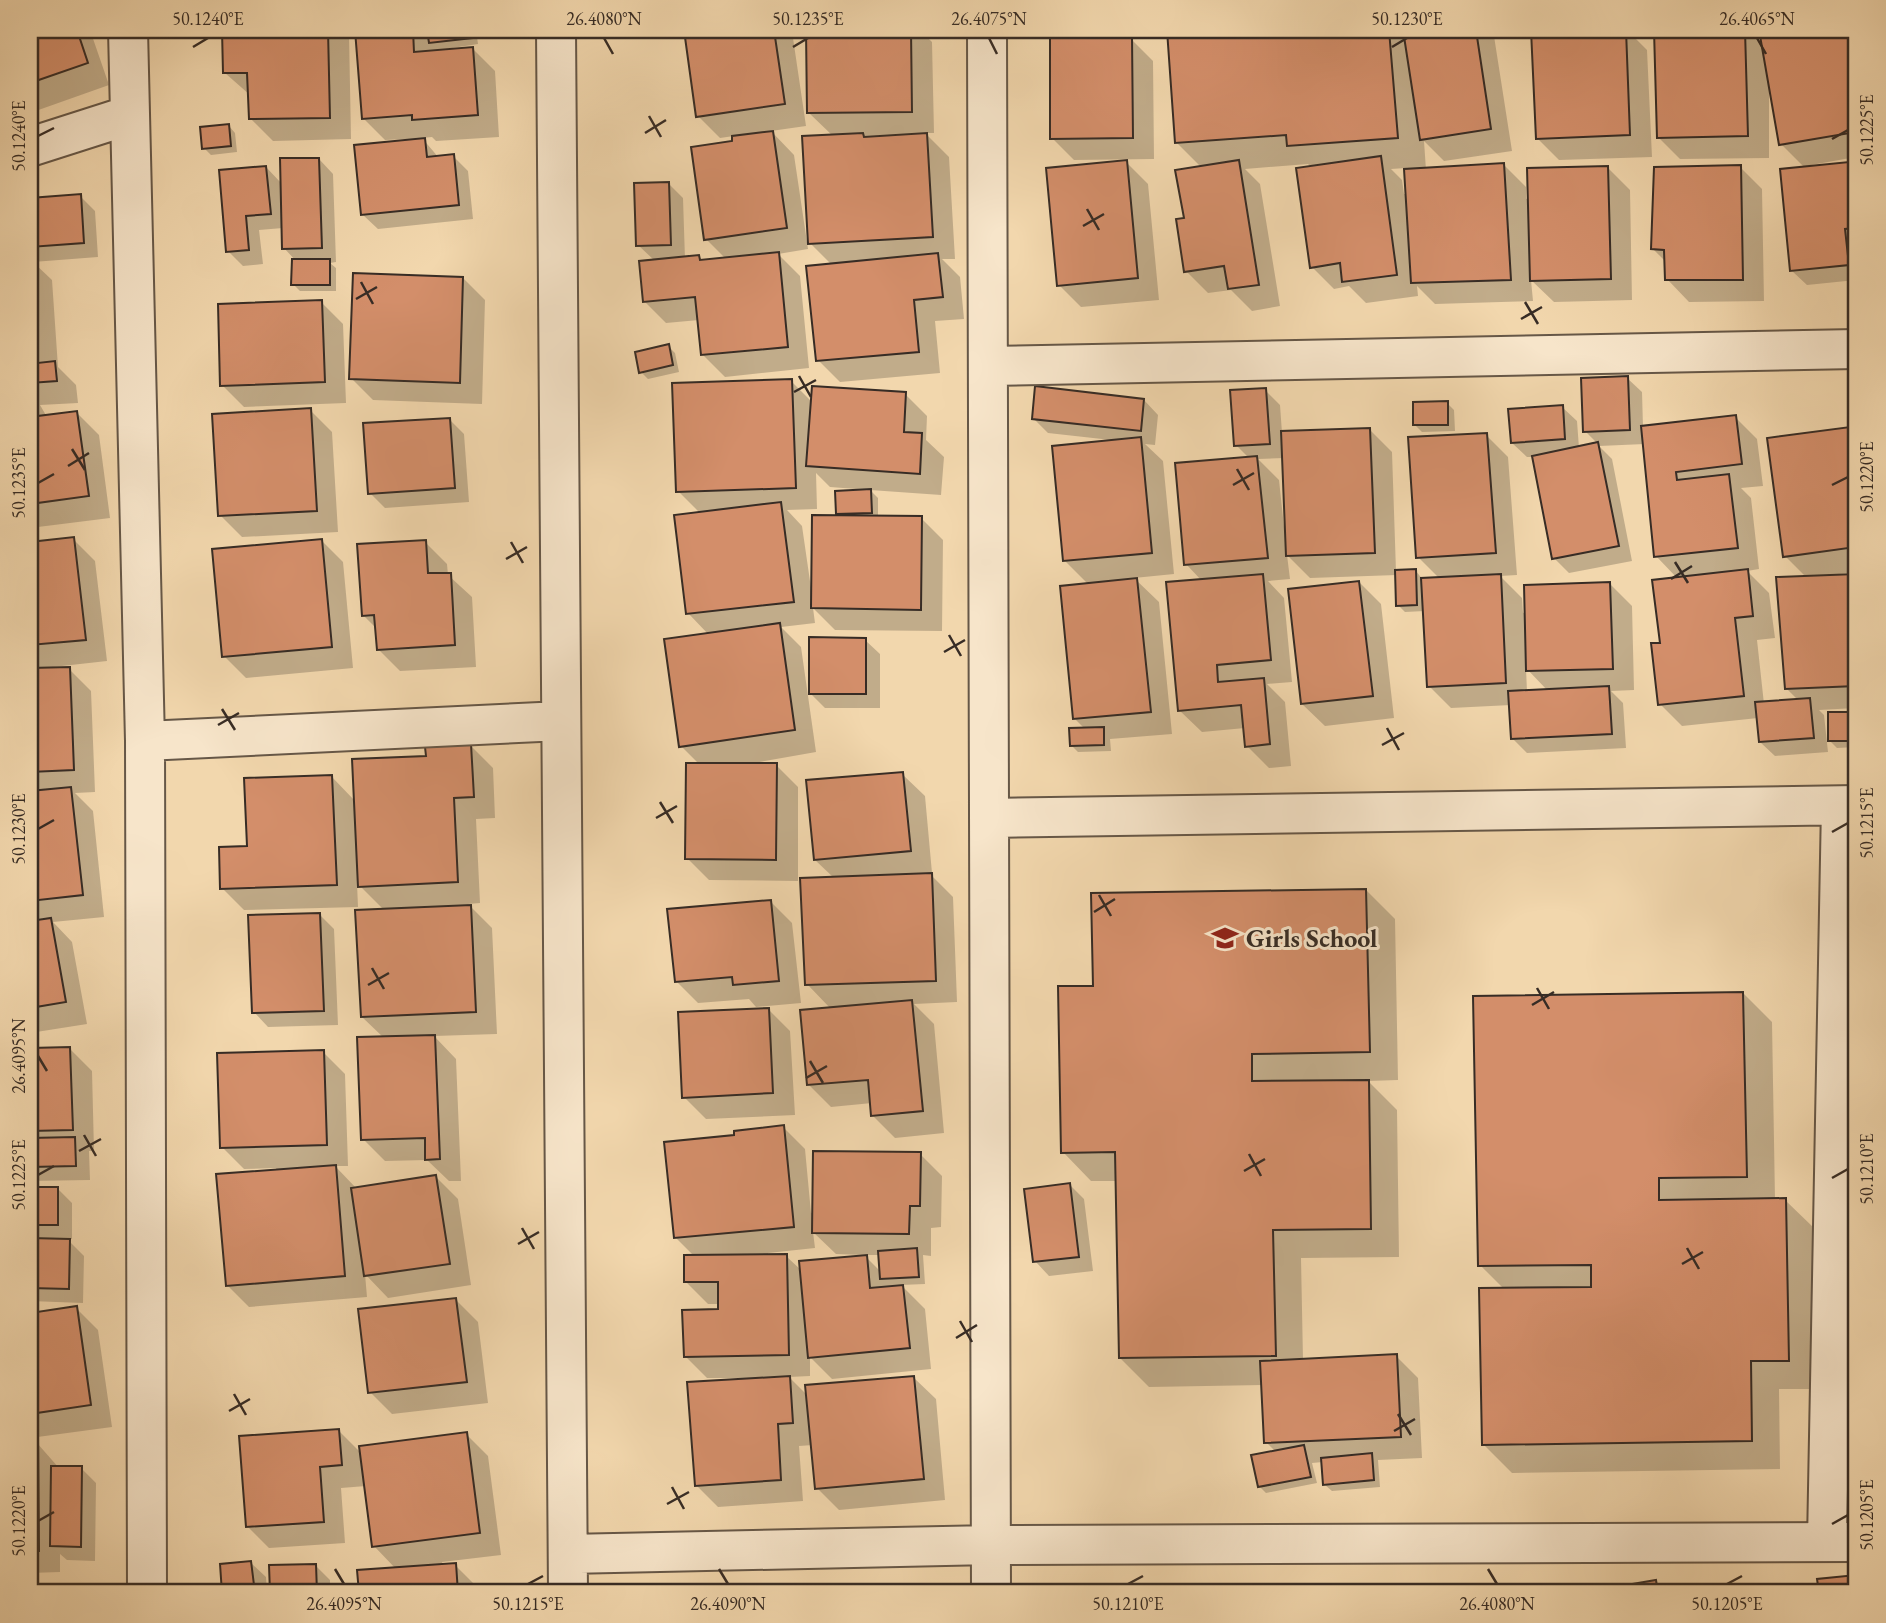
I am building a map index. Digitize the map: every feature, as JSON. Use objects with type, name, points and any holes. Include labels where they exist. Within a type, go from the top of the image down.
[{"type":"street","points":[[128,30],[145,741],[147,1593]]},
{"type":"street","points":[[556,30],[568,1593]]},
{"type":"street","points":[[987,30],[991,1593]]},
{"type":"street","points":[[30,147],[130,115]]},
{"type":"street","points":[[988,366],[1856,349]]},
{"type":"street","points":[[145,741],[561,721]]},
{"type":"street","points":[[568,1554],[991,1545],[1842,1542],[1849,806],[989,818]]},
{"type":"building","points":[[30,30],[77,30],[88,63],[30,83]]},
{"type":"building","points":[[222,30],[328,30],[330,118],[249,119],[247,73],[223,73]]},
{"type":"building","points":[[355,30],[413,30],[414,52],[473,47],[478,115],[412,120],[412,115],[362,119]]},
{"type":"building","points":[[427,30],[471,30],[472,38],[429,43]]},
{"type":"building","points":[[684,30],[774,30],[785,104],[696,117]]},
{"type":"building","points":[[806,30],[911,30],[912,112],[807,113]]},
{"type":"building","points":[[1167,30],[1389,30],[1398,138],[1287,146],[1286,135],[1175,143]]},
{"type":"building","points":[[1403,30],[1476,30],[1491,129],[1420,140]]},
{"type":"building","points":[[1531,30],[1626,30],[1630,135],[1536,139]]},
{"type":"building","points":[[1654,30],[1745,30],[1748,136],[1657,138]]},
{"type":"building","points":[[1759,30],[1856,30],[1856,132],[1779,145]]},
{"type":"building","points":[[1132,37],[1133,138],[1050,139],[1050,38]]},
{"type":"building","points":[[229,124],[231,146],[202,149],[200,127]]},
{"type":"building","points":[[773,131],[787,228],[704,240],[691,147],[732,141],[732,136]]},
{"type":"building","points":[[863,133],[864,137],[927,133],[933,237],[808,244],[802,136]]},
{"type":"building","points":[[425,138],[427,157],[454,154],[459,205],[361,215],[354,145]]},
{"type":"building","points":[[1381,156],[1397,275],[1342,282],[1340,263],[1310,268],[1296,168]]},
{"type":"building","points":[[280,158],[319,158],[322,248],[282,249]]},
{"type":"building","points":[[1127,160],[1138,278],[1057,286],[1046,168]]},
{"type":"building","points":[[1239,160],[1259,285],[1228,289],[1224,266],[1184,272],[1176,219],[1184,218],[1175,170]]},
{"type":"building","points":[[1849,162],[1856,228],[1845,229],[1849,265],[1790,271],[1780,169]]},
{"type":"building","points":[[1504,163],[1511,280],[1411,283],[1404,169]]},
{"type":"building","points":[[1741,165],[1743,280],[1665,280],[1664,250],[1651,249],[1654,167]]},
{"type":"building","points":[[266,166],[271,214],[246,216],[249,250],[226,252],[219,170]]},
{"type":"building","points":[[1608,166],[1611,279],[1530,281],[1527,168]]},
{"type":"building","points":[[669,182],[671,245],[636,246],[634,183]]},
{"type":"building","points":[[81,194],[84,243],[30,247],[30,198]]},
{"type":"building","points":[[779,252],[788,347],[701,355],[695,297],[643,302],[639,261],[699,255],[700,260]]},
{"type":"building","points":[[938,253],[943,297],[914,300],[919,352],[816,361],[806,266]]},
{"type":"building","points":[[30,257],[38,363],[55,361],[57,381],[30,383]]},
{"type":"building","points":[[292,259],[330,259],[330,285],[291,285]]},
{"type":"building","points":[[353,273],[463,277],[460,383],[349,379]]},
{"type":"building","points":[[322,300],[325,382],[220,386],[218,304]]},
{"type":"building","points":[[669,344],[673,365],[639,373],[635,352]]},
{"type":"building","points":[[1628,376],[1630,430],[1583,432],[1581,378]]},
{"type":"building","points":[[792,379],[796,488],[676,492],[672,383]]},
{"type":"building","points":[[812,386],[906,392],[904,432],[922,433],[920,474],[806,466]]},
{"type":"building","points":[[1035,386],[1144,399],[1141,431],[1032,419]]},
{"type":"building","points":[[1266,388],[1270,444],[1234,446],[1230,390]]},
{"type":"building","points":[[1448,401],[1448,425],[1413,425],[1413,402]]},
{"type":"building","points":[[1563,405],[1565,439],[1511,443],[1508,409]]},
{"type":"building","points":[[311,408],[317,511],[218,516],[212,414]]},
{"type":"building","points":[[77,411],[89,496],[30,504],[30,417]]},
{"type":"building","points":[[1736,415],[1742,464],[1676,472],[1677,480],[1729,474],[1738,548],[1654,557],[1641,426]]},
{"type":"building","points":[[450,418],[455,488],[368,494],[363,423]]},
{"type":"building","points":[[1850,427],[1856,478],[1856,547],[1783,557],[1767,438]]},
{"type":"building","points":[[1370,428],[1375,553],[1286,556],[1281,431]]},
{"type":"building","points":[[1487,433],[1496,553],[1416,558],[1408,437]]},
{"type":"building","points":[[1141,437],[1152,553],[1063,561],[1052,446]]},
{"type":"building","points":[[1598,442],[1619,546],[1552,559],[1532,456]]},
{"type":"building","points":[[1257,456],[1268,558],[1184,565],[1175,463]]},
{"type":"building","points":[[871,489],[872,513],[836,514],[835,491]]},
{"type":"building","points":[[781,502],[794,602],[686,614],[674,515]]},
{"type":"building","points":[[812,515],[922,516],[921,610],[811,608]]},
{"type":"building","points":[[74,537],[86,640],[30,645],[30,542]]},
{"type":"building","points":[[322,539],[332,647],[222,657],[212,549]]},
{"type":"building","points":[[426,540],[428,573],[451,573],[455,645],[377,650],[374,615],[362,616],[357,544]]},
{"type":"building","points":[[1416,569],[1417,605],[1396,606],[1395,570]]},
{"type":"building","points":[[1748,569],[1753,616],[1735,618],[1744,696],[1658,705],[1651,643],[1660,643],[1652,580]]},
{"type":"building","points":[[1263,574],[1271,660],[1217,665],[1218,682],[1264,678],[1270,744],[1245,747],[1241,705],[1178,711],[1166,582]]},
{"type":"building","points":[[1501,574],[1506,683],[1427,687],[1421,578]]},
{"type":"building","points":[[1856,574],[1856,686],[1785,689],[1776,577]]},
{"type":"building","points":[[1137,578],[1151,712],[1073,719],[1060,586]]},
{"type":"building","points":[[1359,581],[1373,696],[1301,704],[1288,589]]},
{"type":"building","points":[[1610,582],[1613,669],[1526,671],[1524,585]]},
{"type":"building","points":[[780,623],[795,730],[679,747],[664,639]]},
{"type":"building","points":[[809,637],[866,638],[866,694],[809,694]]},
{"type":"building","points":[[70,667],[74,770],[30,772],[30,668]]},
{"type":"building","points":[[1609,686],[1612,734],[1511,739],[1508,691]]},
{"type":"building","points":[[1810,698],[1814,738],[1759,742],[1755,702]]},
{"type":"building","points":[[1828,712],[1856,712],[1856,741],[1828,741]]},
{"type":"building","points":[[1104,727],[1104,745],[1070,746],[1069,728]]},
{"type":"building","points":[[471,744],[474,797],[454,798],[458,882],[358,887],[352,759],[426,756],[425,747]]},
{"type":"building","points":[[686,763],[777,763],[776,860],[685,859]]},
{"type":"building","points":[[903,772],[911,851],[814,860],[806,780]]},
{"type":"building","points":[[332,775],[337,885],[220,889],[219,847],[247,846],[244,778]]},
{"type":"building","points":[[71,787],[83,895],[30,901],[30,791]]},
{"type":"building","points":[[932,873],[936,981],[805,985],[800,878]]},
{"type":"building","points":[[1366,889],[1370,1052],[1252,1054],[1252,1081],[1369,1080],[1371,1229],[1273,1230],[1276,1356],[1119,1358],[1115,1152],[1061,1153],[1058,986],[1093,986],[1091,893]]},
{"type":"building","points":[[771,900],[779,981],[733,985],[732,977],[675,982],[667,909]]},
{"type":"building","points":[[471,905],[476,1012],[361,1017],[355,910]]},
{"type":"building","points":[[320,913],[324,1011],[252,1013],[248,915]]},
{"type":"building","points":[[51,918],[66,1002],[30,1008],[30,921]]},
{"type":"building","points":[[1743,992],[1747,1177],[1659,1178],[1659,1200],[1786,1198],[1789,1361],[1751,1361],[1752,1441],[1482,1445],[1479,1288],[1591,1287],[1591,1265],[1478,1266],[1473,996]]},
{"type":"building","points":[[912,1000],[923,1111],[871,1116],[868,1080],[807,1085],[800,1010]]},
{"type":"building","points":[[769,1008],[773,1093],[682,1098],[678,1012]]},
{"type":"building","points":[[435,1035],[440,1159],[425,1160],[425,1138],[361,1140],[357,1037]]},
{"type":"building","points":[[70,1047],[73,1130],[30,1131],[30,1048]]},
{"type":"building","points":[[324,1050],[327,1145],[220,1148],[217,1053]]},
{"type":"building","points":[[784,1125],[794,1227],[674,1238],[664,1142],[734,1135],[734,1131]]},
{"type":"building","points":[[75,1137],[76,1166],[30,1167],[30,1138]]},
{"type":"building","points":[[813,1151],[921,1152],[920,1206],[910,1206],[909,1234],[812,1233]]},
{"type":"building","points":[[336,1165],[345,1276],[226,1286],[216,1174]]},
{"type":"building","points":[[436,1175],[450,1264],[364,1276],[351,1188]]},
{"type":"building","points":[[1070,1183],[1079,1257],[1033,1262],[1024,1189]]},
{"type":"building","points":[[30,1187],[58,1187],[58,1225],[30,1225]]},
{"type":"building","points":[[30,1238],[70,1239],[69,1289],[30,1288]]},
{"type":"building","points":[[917,1248],[919,1277],[880,1279],[878,1251]]},
{"type":"building","points":[[787,1254],[789,1355],[684,1357],[682,1310],[718,1309],[718,1282],[684,1282],[684,1255]]},
{"type":"building","points":[[867,1255],[870,1288],[903,1285],[910,1348],[808,1358],[799,1261]]},
{"type":"building","points":[[456,1298],[467,1382],[368,1393],[358,1309]]},
{"type":"building","points":[[77,1306],[91,1405],[30,1414],[30,1313]]},
{"type":"building","points":[[1397,1354],[1401,1437],[1264,1443],[1260,1361]]},
{"type":"building","points":[[790,1376],[793,1423],[778,1424],[781,1480],[695,1486],[687,1382]]},
{"type":"building","points":[[914,1376],[924,1479],[815,1489],[805,1385]]},
{"type":"building","points":[[339,1429],[342,1465],[320,1467],[324,1522],[246,1527],[239,1436]]},
{"type":"building","points":[[467,1432],[480,1533],[372,1547],[359,1446]]},
{"type":"building","points":[[30,1441],[38,1441],[39,1551],[30,1551]]},
{"type":"building","points":[[1304,1445],[1311,1477],[1258,1487],[1251,1455]]},
{"type":"building","points":[[1372,1453],[1374,1480],[1323,1485],[1321,1458]]},
{"type":"building","points":[[51,1466],[82,1466],[81,1547],[50,1546]]},
{"type":"building","points":[[251,1561],[255,1593],[222,1593],[220,1564]]},
{"type":"building","points":[[456,1563],[458,1593],[359,1593],[357,1570]]},
{"type":"building","points":[[316,1564],[317,1593],[270,1593],[269,1565]]},
{"type":"building","points":[[1856,1575],[1856,1593],[1819,1593],[1817,1579]]},
{"type":"building","points":[[1656,1580],[1658,1593],[1628,1593],[1626,1585]]},
{"type":"building","points":[[1447,1585],[1447,1593],[1373,1593],[1373,1588]]},
{"type":"building","points":[[1523,1588],[1608,1590],[1608,1593],[1523,1593]]},
{"type":"building","points":[[1144,1591],[1144,1593],[1049,1593]]},
{"type":"place","name":"Girls School","points":[[1225,938]]}]
